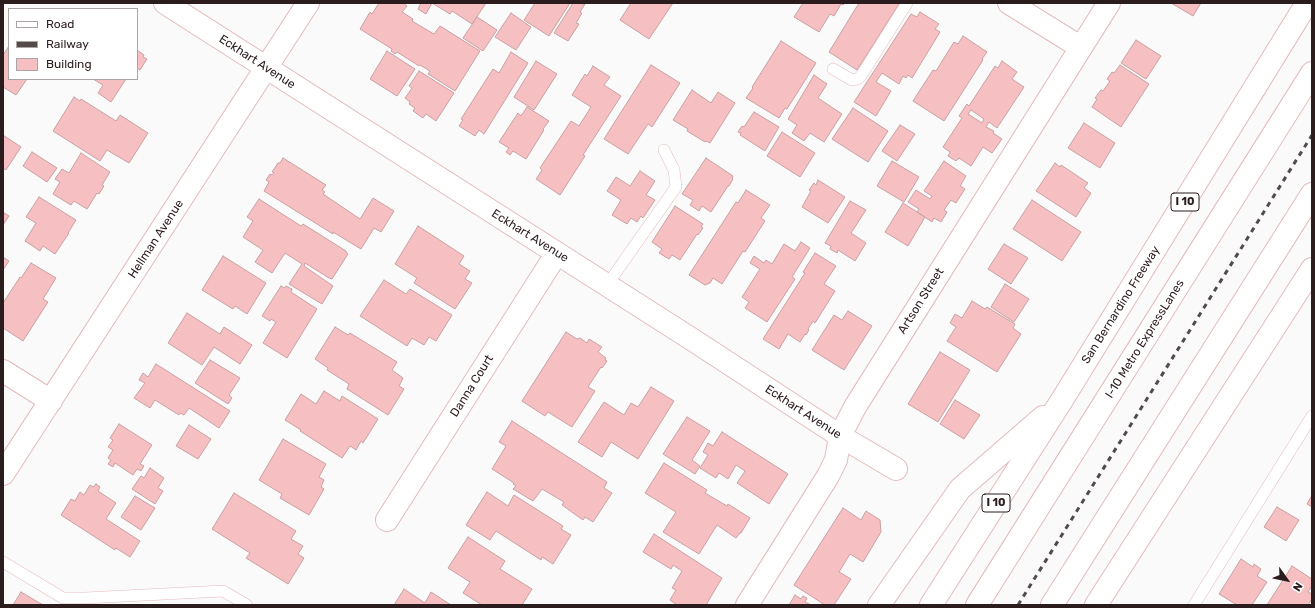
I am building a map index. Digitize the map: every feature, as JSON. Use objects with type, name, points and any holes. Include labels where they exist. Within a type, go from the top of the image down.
[{"type":"main road","name":"Eckhart Avenue","points":[[165,3],[607,285],[840,436],[896,468]]},
{"type":"main road","name":"Hellman Avenue","points":[[3,474],[308,3]]},
{"type":"main road","points":[[1009,3],[1080,47]]},
{"type":"main road","name":"Artson Street","points":[[747,605],[828,476],[836,460],[840,436],[855,407],[1109,3]]},
{"type":"main road","name":"San Bernardino Freeway","points":[[931,605],[1062,400],[1307,3]]},
{"type":"main road","name":"I-10 Metro ExpressLanes","points":[[977,605],[1312,73]]},
{"type":"main road","points":[[1052,605],[1312,194]]},
{"type":"main road","name":"Danna Court","points":[[387,520],[557,253]]},
{"type":"main road","points":[[1096,605],[1312,269]]},
{"type":"main road","points":[[3,371],[51,401]]},
{"type":"main road","points":[[880,605],[960,489],[1062,400]]},
{"type":"lane","points":[[832,69],[852,80],[857,80],[907,3]]},
{"type":"lane","points":[[607,285],[676,187],[674,170],[664,150]]},
{"type":"lane","points":[[1194,605],[1312,416]]},
{"type":"lane","points":[[3,562],[63,598],[223,591],[247,605]]},
{"type":"building","points":[[379,3],[403,3],[407,6],[402,12],[413,19],[412,21],[434,34],[440,26],[480,51],[455,91],[428,74],[430,71],[397,52],[395,54],[391,51],[392,49],[360,29],[370,12],[372,14]]},
{"type":"building","points":[[421,3],[432,3],[426,14],[418,9]]},
{"type":"building","points":[[432,3],[486,3],[472,24],[452,11],[450,14]]},
{"type":"building","points":[[535,3],[570,3],[549,36],[524,20]]},
{"type":"building","points":[[573,3],[585,4],[576,23],[579,24],[568,41],[554,33]]},
{"type":"building","points":[[631,3],[673,3],[649,39],[620,20]]},
{"type":"building","points":[[803,3],[845,3],[843,5],[841,4],[834,16],[830,14],[819,32],[794,17]]},
{"type":"building","points":[[859,3],[899,4],[857,70],[829,52]]},
{"type":"building","points":[[1171,3],[1201,3],[1193,16]]},
{"type":"building","points":[[920,12],[939,24],[935,29],[940,32],[912,78],[908,75],[906,78],[903,76],[899,84],[882,73],[876,82],[891,91],[876,116],[854,102],[911,14],[917,17]]},
{"type":"building","points":[[511,13],[531,27],[516,50],[495,37]]},
{"type":"building","points":[[477,17],[497,30],[483,51],[463,38]]},
{"type":"building","points":[[963,36],[987,52],[944,121],[913,101],[933,70],[936,71],[954,42],[958,44]]},
{"type":"building","points":[[1136,40],[1161,56],[1146,79],[1121,63]]},
{"type":"building","points":[[781,41],[816,63],[787,109],[785,108],[779,118],[746,98]]},
{"type":"building","points":[[8,48],[8,80],[26,80],[16,95],[3,87],[3,55]]},
{"type":"building","points":[[138,51],[144,55],[143,57],[147,59],[140,70],[138,69]]},
{"type":"building","points":[[387,51],[415,69],[397,96],[370,79]]},
{"type":"building","points":[[511,52],[528,63],[484,134],[479,130],[475,136],[459,126],[463,120],[461,119],[493,69],[499,73]]},
{"type":"building","points":[[536,61],[557,74],[534,110],[514,97]]},
{"type":"building","points":[[1002,61],[1017,72],[1012,79],[1024,87],[997,128],[989,122],[986,127],[994,131],[993,133],[1002,139],[992,153],[983,147],[971,166],[959,158],[956,161],[948,156],[950,152],[943,147],[962,118],[959,116],[967,104],[969,106],[995,66],[998,68]],"holes":[[[971,110],[984,119],[982,123],[968,114]]]},
{"type":"building","points":[[651,65],[680,83],[652,127],[648,124],[628,154],[604,139]]},
{"type":"building","points":[[1120,65],[1149,84],[1121,127],[1092,107],[1097,99],[1095,98],[1101,90],[1103,91],[1110,81],[1107,79]]},
{"type":"building","points":[[593,66],[610,77],[604,85],[621,96],[583,155],[585,156],[560,195],[536,179],[542,170],[540,168],[571,121],[579,126],[591,107],[572,95],[585,74],[587,76]]},
{"type":"building","points":[[419,71],[454,93],[436,121],[426,114],[423,118],[413,111],[415,108],[409,104],[410,102],[405,98],[412,88],[409,86]]},
{"type":"building","points":[[814,75],[827,84],[818,98],[842,114],[824,142],[810,133],[804,141],[792,133],[797,125],[788,119]]},
{"type":"building","points":[[95,80],[125,80],[111,102],[98,93],[103,85]]},
{"type":"building","points":[[692,90],[711,103],[718,92],[735,103],[710,143],[705,142],[687,131],[688,129],[673,120]]},
{"type":"building","points":[[74,97],[80,101],[81,99],[116,121],[120,115],[148,133],[129,163],[107,150],[100,161],[53,131]]},
{"type":"building","points":[[527,107],[549,121],[526,159],[513,151],[510,155],[506,152],[509,148],[499,142],[518,113],[521,116]]},
{"type":"building","points":[[853,108],[888,131],[868,162],[832,139]]},
{"type":"building","points":[[754,112],[779,127],[765,151],[740,135],[741,133],[738,132],[742,126],[744,127]]},
{"type":"building","points":[[1084,123],[1115,143],[1100,168],[1068,148]]},
{"type":"building","points":[[900,125],[915,134],[897,161],[882,151]]},
{"type":"building","points":[[782,132],[815,153],[800,177],[767,156]]},
{"type":"building","points":[[3,135],[21,147],[6,170],[3,168]]},
{"type":"building","points":[[32,152],[57,168],[47,182],[23,166]]},
{"type":"building","points":[[81,153],[110,172],[102,185],[104,186],[99,194],[97,193],[87,209],[74,201],[71,205],[53,194],[60,182],[55,179],[62,169],[69,173]]},
{"type":"building","points":[[283,158],[326,185],[322,190],[325,192],[323,194],[360,219],[373,198],[394,211],[381,232],[374,228],[361,249],[333,232],[333,234],[264,191],[269,182],[266,180],[270,174],[272,175],[274,173],[272,172]]},
{"type":"building","points":[[706,158],[733,176],[729,186],[711,212],[702,206],[699,211],[690,205],[693,200],[682,194]]},
{"type":"building","points":[[892,161],[919,177],[904,202],[877,186]]},
{"type":"building","points":[[944,161],[966,176],[960,186],[965,189],[956,203],[951,200],[944,210],[947,212],[941,222],[934,218],[932,222],[917,212],[919,209],[908,202],[916,190],[930,199],[932,196],[924,191]]},
{"type":"building","points":[[1055,163],[1060,167],[1061,165],[1088,183],[1084,188],[1091,193],[1076,217],[1036,191]]},
{"type":"building","points":[[640,171],[655,181],[646,195],[655,200],[643,218],[641,216],[637,222],[631,218],[627,224],[612,215],[621,200],[607,191],[616,177],[630,186]]},
{"type":"building","points":[[818,180],[845,197],[828,223],[802,207],[811,191],[809,190],[814,183],[816,185]]},
{"type":"building","points":[[746,190],[770,205],[761,218],[765,221],[745,252],[743,251],[722,284],[713,278],[710,283],[705,285],[689,275],[736,202],[738,203]]},
{"type":"building","points":[[39,197],[76,220],[55,254],[43,246],[40,251],[25,241],[36,223],[26,217]]},
{"type":"building","points":[[259,199],[301,226],[303,224],[346,251],[348,254],[332,279],[305,263],[304,266],[333,286],[322,304],[289,284],[302,264],[285,253],[272,273],[255,262],[263,250],[243,237],[253,221],[247,217]]},
{"type":"building","points":[[1032,200],[1081,232],[1062,261],[1013,229]]},
{"type":"building","points":[[850,201],[866,210],[851,233],[866,243],[855,261],[838,250],[837,253],[830,249],[831,246],[825,243]]},
{"type":"building","points":[[903,203],[925,217],[908,246],[885,232]]},
{"type":"building","points":[[675,206],[703,224],[701,227],[703,228],[698,235],[697,234],[680,260],[672,255],[669,259],[659,253],[662,249],[652,242]]},
{"type":"building","points":[[3,212],[9,216],[3,225]]},
{"type":"building","points":[[418,226],[464,256],[459,264],[470,271],[465,279],[472,283],[455,309],[414,283],[417,278],[395,264]]},
{"type":"building","points":[[801,242],[810,248],[792,277],[795,279],[767,322],[745,308],[749,302],[742,297],[760,269],[750,263],[754,256],[764,263],[766,260],[772,264],[784,244],[795,251]]},
{"type":"building","points":[[1004,244],[1028,258],[1011,284],[988,269]]},
{"type":"building","points":[[815,253],[836,266],[824,284],[835,291],[815,323],[813,321],[806,335],[805,334],[800,342],[788,334],[779,349],[763,339],[805,273],[803,272]]},
{"type":"building","points":[[223,256],[266,283],[247,314],[235,306],[233,309],[202,290]]},
{"type":"building","points":[[3,257],[9,261],[3,270]]},
{"type":"building","points":[[31,263],[56,278],[43,299],[48,302],[23,341],[3,328],[3,303]]},
{"type":"building","points":[[384,280],[406,294],[410,289],[452,315],[436,341],[429,337],[424,345],[412,338],[407,346],[360,316]]},
{"type":"building","points":[[1005,284],[1029,299],[1014,322],[991,307]]},
{"type":"building","points":[[281,286],[284,288],[286,286],[292,289],[291,292],[317,309],[287,358],[263,343],[276,322],[271,319],[270,321],[262,316]]},
{"type":"building","points":[[972,301],[985,309],[987,307],[1015,324],[1013,328],[1021,334],[997,372],[947,341],[956,327],[950,323],[955,314],[962,318]]},
{"type":"building","points":[[848,311],[872,326],[844,370],[812,350],[834,315],[842,320]]},
{"type":"building","points":[[187,313],[220,334],[224,327],[252,345],[240,364],[214,347],[202,365],[168,343]]},
{"type":"building","points":[[335,327],[348,335],[350,333],[397,362],[392,370],[403,378],[399,386],[404,389],[388,415],[347,389],[349,384],[327,370],[328,368],[315,359]]},
{"type":"building","points":[[566,332],[587,343],[589,339],[602,347],[598,352],[606,358],[605,360],[607,361],[602,368],[601,367],[588,387],[595,391],[572,427],[548,412],[545,416],[522,401]]},
{"type":"building","points":[[940,352],[970,370],[938,422],[908,404]]},
{"type":"building","points":[[210,360],[240,378],[229,395],[232,398],[228,404],[195,383]]},
{"type":"building","points":[[156,364],[230,411],[219,428],[189,408],[184,415],[180,413],[179,415],[155,400],[150,408],[134,398],[145,383],[139,380],[143,373],[148,377]]},
{"type":"building","points":[[651,387],[674,401],[638,459],[611,442],[602,457],[578,442],[604,402],[624,415],[631,403],[638,407]]},
{"type":"building","points":[[324,391],[340,401],[342,396],[378,419],[363,443],[361,441],[356,450],[350,446],[342,458],[285,420],[301,394],[316,404]]},
{"type":"building","points":[[955,400],[980,415],[964,439],[940,424]]},
{"type":"building","points":[[687,417],[710,431],[692,460],[700,466],[695,474],[663,454]]},
{"type":"building","points":[[512,421],[607,482],[604,488],[612,493],[593,522],[585,517],[583,520],[562,505],[564,502],[542,489],[533,501],[513,489],[516,486],[513,484],[514,483],[492,469],[506,446],[499,442]]},
{"type":"building","points":[[119,424],[152,445],[140,464],[144,466],[141,471],[137,469],[133,475],[115,463],[113,467],[108,464],[111,460],[108,458],[113,450],[108,447],[113,440],[110,438]]},
{"type":"building","points":[[189,425],[211,439],[198,459],[176,446]]},
{"type":"building","points":[[722,432],[788,474],[769,504],[737,483],[745,471],[736,465],[728,479],[719,473],[716,478],[700,468],[708,455],[703,452],[708,443],[713,446]]},
{"type":"building","points":[[283,439],[326,464],[319,477],[324,480],[321,487],[324,489],[309,515],[280,498],[282,494],[259,480]]},
{"type":"building","points":[[664,463],[707,490],[705,493],[727,506],[728,504],[750,518],[741,533],[736,538],[717,525],[699,554],[663,532],[676,512],[645,493]]},
{"type":"building","points":[[150,468],[164,478],[158,488],[163,491],[155,504],[132,489],[141,476],[144,478]]},
{"type":"building","points":[[96,484],[100,487],[98,491],[116,503],[106,519],[140,541],[130,557],[116,548],[115,550],[61,515],[71,499],[75,501],[80,492],[84,495],[90,485],[93,487]]},
{"type":"building","points":[[487,492],[508,506],[514,495],[563,526],[561,529],[571,535],[553,564],[542,557],[541,560],[496,531],[490,540],[466,525]]},
{"type":"building","points":[[234,493],[296,531],[291,539],[303,546],[298,554],[304,558],[288,584],[246,558],[250,553],[212,529]]},
{"type":"building","points":[[1312,495],[1312,507],[1307,504]]},
{"type":"building","points":[[135,496],[155,508],[141,530],[121,517]]},
{"type":"building","points":[[1277,507],[1299,520],[1286,541],[1264,527]]},
{"type":"building","points":[[843,508],[861,520],[866,511],[880,520],[881,532],[863,562],[850,554],[839,572],[851,579],[834,605],[825,605],[794,585]]},
{"type":"building","points":[[654,534],[722,578],[706,605],[677,605],[670,600],[676,590],[672,588],[682,571],[673,565],[671,569],[643,552]]},
{"type":"building","points":[[468,537],[505,561],[500,569],[532,589],[522,605],[482,605],[463,593],[470,582],[448,568]]},
{"type":"building","points":[[1241,559],[1253,567],[1254,564],[1261,569],[1257,576],[1267,582],[1252,605],[1237,605],[1219,594]]},
{"type":"building","points":[[1292,566],[1312,579],[1312,586],[1308,592],[1312,594],[1312,599],[1308,605],[1267,605]]},
{"type":"building","points":[[404,589],[425,603],[431,592],[451,605],[394,605]]},
{"type":"building","points":[[21,592],[43,605],[13,605]]},
{"type":"building","points":[[795,595],[801,599],[803,596],[807,598],[805,602],[811,605],[789,605]]},
{"type":"railway","points":[[1018,605],[1312,135]]}]
